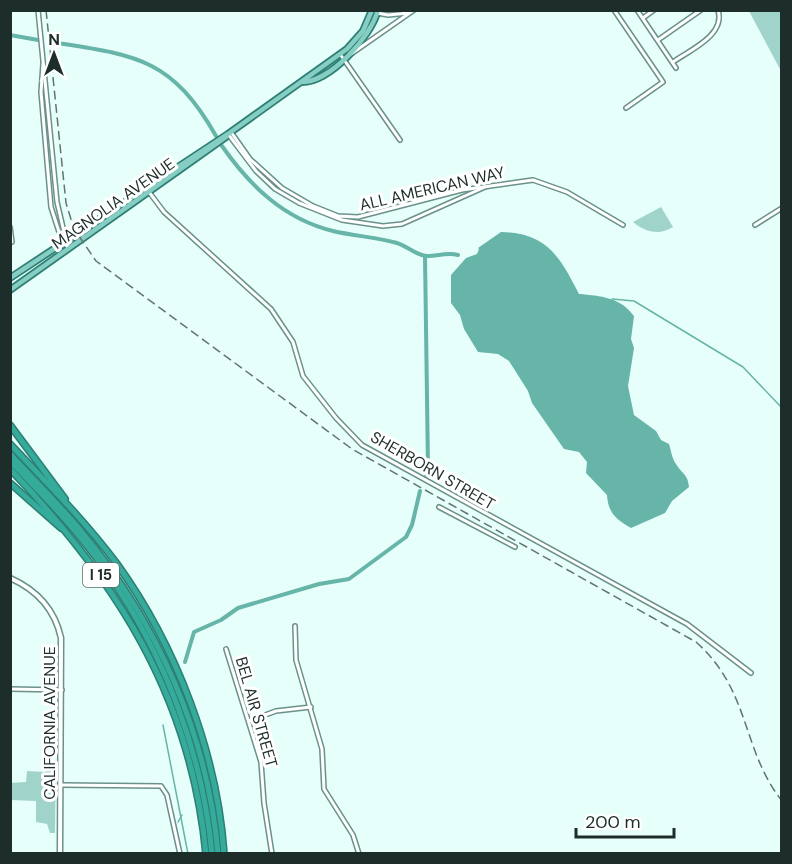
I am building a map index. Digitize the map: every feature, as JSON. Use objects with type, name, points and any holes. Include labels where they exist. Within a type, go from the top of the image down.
[{"type":"highway","points":[[10,425],[72,511]]},
{"type":"highway","name":"I 15","points":[[10,444],[72,511],[116,564],[156,629],[193,713],[208,765],[224,854]]},
{"type":"highway","points":[[10,453],[81,531],[127,592],[162,654],[208,765]]},
{"type":"highway","points":[[10,461],[96,557],[136,618],[165,678],[186,730],[204,798],[212,854]]},
{"type":"highway","name":"I 15","points":[[10,469],[70,535],[104,578],[148,653],[168,697],[185,747],[200,809],[206,854]]},
{"type":"highway","points":[[10,483],[70,535]]},
{"type":"highway","points":[[136,618],[148,653]]},
{"type":"highway","points":[[193,731],[207,781],[218,854]]},
{"type":"main road","name":"MAGNOLIA AVENUE","points":[[10,290],[340,54],[359,37],[375,12]]},
{"type":"main road","name":"MAGNOLIA AVENUE","points":[[302,82],[312,82],[344,59],[368,34],[375,12]]},
{"type":"main road","name":"MAGNOLIA AVENUE","points":[[10,278],[67,239],[148,191]]},
{"type":"main road","name":"CALIFORNIA AVENUE","points":[[10,579],[36,594],[53,615],[61,640],[60,854]]},
{"type":"street","points":[[38,10],[42,48],[41,97],[51,207],[60,235],[67,239]]},
{"type":"street","points":[[614,10],[663,82],[626,108]]},
{"type":"street","points":[[637,10],[676,68]]},
{"type":"street","points":[[643,18],[654,10]]},
{"type":"street","points":[[658,40],[701,10]]},
{"type":"street","points":[[673,62],[715,32],[719,24],[718,10]]},
{"type":"street","points":[[375,12],[395,15],[412,11]]},
{"type":"street","points":[[344,59],[412,11]]},
{"type":"street","points":[[340,54],[400,140]]},
{"type":"street","points":[[42,64],[57,202],[68,249]]},
{"type":"street","name":"ALL AMERICAN WAY","points":[[227,134],[256,171],[275,189],[326,216],[353,222],[383,226],[402,224],[486,186]]},
{"type":"street","name":"ALL AMERICAN WAY","points":[[227,134],[282,188],[313,206],[338,216],[358,217],[486,186],[533,180],[546,182],[623,225]]},
{"type":"street","name":"SHERBORN STREET","points":[[148,191],[164,213],[271,309],[292,342],[303,376],[336,418],[362,445],[687,624],[751,673]]},
{"type":"street","points":[[755,225],[782,208]]},
{"type":"street","points":[[10,227],[12,243]]},
{"type":"street","points":[[439,507],[515,547]]},
{"type":"street","points":[[295,626],[296,660],[322,749],[324,789],[353,835],[359,854]]},
{"type":"street","name":"BEL AIR STREET","points":[[226,649],[263,770],[264,803],[272,854]]},
{"type":"street","points":[[10,689],[62,690]]},
{"type":"street","points":[[249,721],[276,711],[311,707]]},
{"type":"street","points":[[61,785],[161,786],[167,795],[180,854]]},
{"type":"shaded area","points":[[749,11],[781,11],[781,71],[750,13]]},
{"type":"shaded area","points":[[661,207],[673,227],[668,230],[652,232],[633,222]]},
{"type":"shaded area","points":[[501,232],[517,233],[541,242],[558,258],[579,294],[616,301],[634,316],[631,339],[634,348],[628,386],[634,415],[656,431],[661,440],[669,444],[675,462],[686,477],[689,487],[672,501],[665,513],[631,528],[617,518],[611,511],[607,495],[586,473],[587,462],[579,452],[564,449],[532,403],[528,391],[509,361],[498,354],[478,352],[464,329],[460,315],[451,303],[451,275],[466,258],[477,254],[478,248]]},
{"type":"shaded area","points":[[56,760],[55,833],[50,833],[47,824],[36,822],[36,801],[11,800],[10,783],[26,782],[27,771],[45,772],[51,762]]},
{"type":"waterway","points":[[10,35],[38,40]]},
{"type":"waterway","points":[[51,42],[106,51],[148,64],[166,75],[183,90],[216,136]]},
{"type":"waterway","points":[[222,146],[244,174],[270,199],[315,226],[397,243],[423,256],[458,255]]},
{"type":"waterway","points":[[425,256],[428,468],[426,477]]},
{"type":"waterway","points":[[612,299],[634,301],[743,367],[782,408]]},
{"type":"waterway","points":[[185,662],[194,632],[221,620],[238,608],[319,584],[349,579],[406,537],[412,525],[420,491]]},
{"type":"waterway","points":[[163,725],[188,854]]},
{"type":"waterway","points":[[178,822],[182,815]]},
{"type":"railway","points":[[46,10],[66,203],[74,229],[96,261],[352,449],[696,642],[714,661],[727,680],[737,700],[759,761],[782,801]]}]
